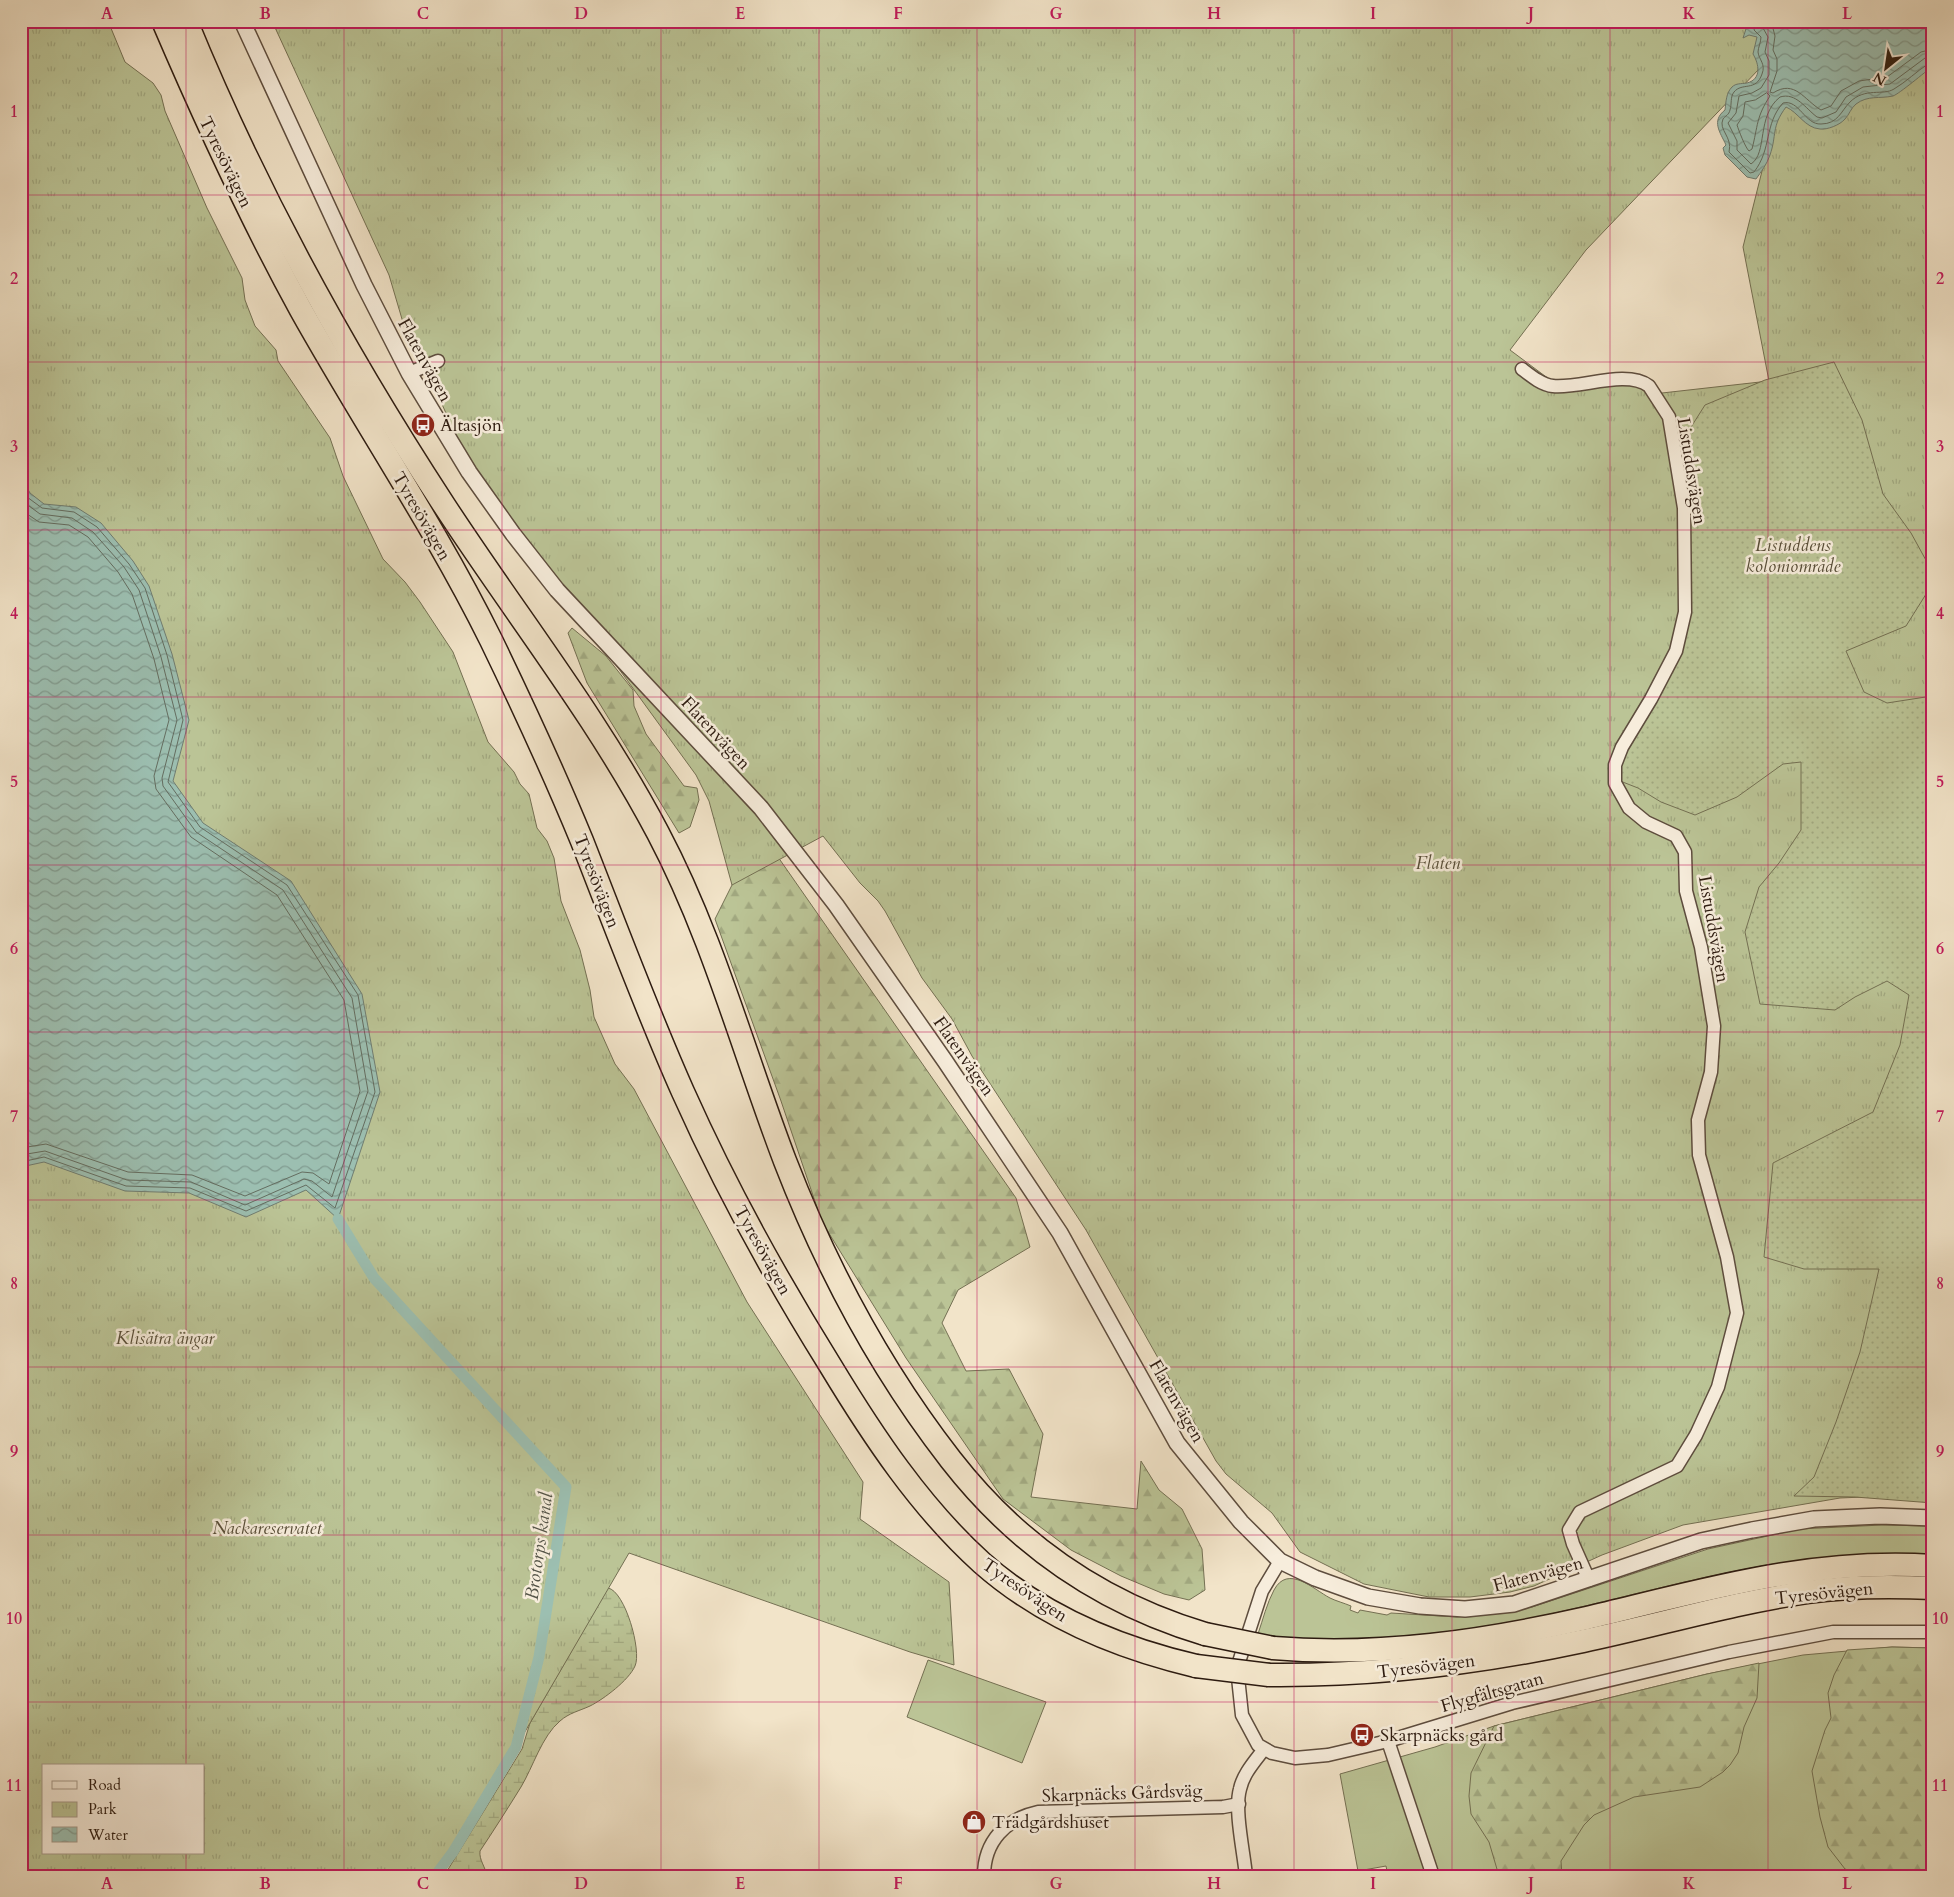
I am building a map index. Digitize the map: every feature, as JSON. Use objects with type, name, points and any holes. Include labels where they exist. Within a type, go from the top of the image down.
[{"type":"highway","name":"Tyresövägen","points":[[163,21],[231,174],[301,310],[487,632],[552,770],[581,839],[648,1012],[684,1095],[734,1198],[765,1256],[838,1379],[863,1417],[916,1492],[947,1528],[984,1564],[1034,1601],[1091,1632],[1136,1650],[1196,1666],[1269,1675],[1318,1676],[1424,1668],[1511,1656],[1741,1604],[1809,1592],[1875,1586],[1933,1588]]},
{"type":"highway","name":"Tyresövägen","points":[[186,21],[256,175],[360,369],[445,507],[607,746],[658,834],[684,885],[703,929],[799,1197],[833,1269],[888,1370],[953,1463],[997,1513],[1018,1532],[1039,1550],[1089,1585],[1125,1604],[1160,1619],[1205,1634],[1273,1648],[1324,1652],[1417,1647],[1507,1634],[1585,1618],[1734,1582],[1834,1566],[1877,1564],[1933,1566]]},
{"type":"street","name":"Flatenvägen","points":[[242,21],[364,285],[409,373],[469,472],[513,534],[557,590],[762,808],[836,905],[945,1061],[1060,1233],[1177,1443],[1241,1522],[1280,1561],[1315,1578],[1368,1597],[1420,1606],[1465,1609],[1514,1604],[1701,1541],[1752,1530],[1814,1519],[1880,1516],[1933,1518]]},
{"type":"street","points":[[409,373],[438,361]]},
{"type":"street","name":"Listuddsvägen","points":[[1522,369],[1534,378],[1551,386],[1570,386],[1611,379],[1644,382],[1649,386],[1669,417],[1684,508],[1685,612],[1676,651],[1651,699],[1622,747],[1615,765],[1615,783],[1629,808],[1646,822],[1676,836],[1684,852],[1686,891],[1701,947],[1714,1026],[1711,1072],[1698,1120],[1699,1155],[1727,1257],[1737,1313],[1718,1387],[1696,1435],[1677,1466],[1580,1512],[1569,1530],[1589,1580]]},
{"type":"street","points":[[1246,1876],[1239,1790],[1245,1775],[1264,1749],[1258,1745],[1242,1715],[1237,1668],[1262,1591],[1280,1561]]},
{"type":"street","name":"Flygfältsgatan","points":[[1264,1749],[1272,1753],[1295,1758],[1328,1755],[1388,1740],[1512,1703],[1728,1652],[1833,1632],[1933,1632]]},
{"type":"street","points":[[1388,1740],[1433,1876]]},
{"type":"street","name":"Skarpnäcks Gårdsväg","points":[[984,1876],[987,1855],[997,1835],[1006,1826],[1022,1816],[1038,1812],[1223,1807],[1239,1804]]},
{"type":"green space","points":[[21,21],[108,21],[125,62],[153,83],[161,95],[165,111],[207,208],[242,278],[245,300],[255,326],[276,350],[278,361],[330,438],[343,476],[383,559],[405,582],[453,652],[488,742],[514,772],[520,784],[529,794],[537,828],[547,841],[554,858],[561,901],[580,950],[590,990],[594,1017],[615,1064],[634,1089],[747,1302],[863,1482],[860,1519],[949,1582],[954,1665],[910,1652],[629,1553],[441,1876],[21,1876]]},
{"type":"green space","name":"Flaten","points":[[272,21],[1933,21],[1933,1494],[1840,1498],[1683,1525],[1602,1555],[1534,1586],[1510,1592],[1470,1597],[1429,1597],[1364,1584],[1300,1552],[1272,1513],[1226,1474],[1216,1461],[1086,1230],[972,1056],[952,1019],[922,978],[885,911],[823,836],[732,885],[709,801],[696,775],[467,460],[432,382],[407,336],[389,275]],"holes":[[[1760,68],[1784,83],[1743,247],[1769,381],[1662,393],[1640,375],[1553,382],[1510,350],[1586,250]]]},
{"type":"green space","name":"Listuddens koloniområde","points":[[1834,362],[1862,420],[1883,494],[1911,533],[1933,573],[1933,583],[1906,626],[1846,651],[1864,692],[1887,703],[1933,697],[1933,1503],[1855,1497],[1794,1496],[1814,1477],[1836,1422],[1860,1352],[1879,1269],[1804,1269],[1764,1257],[1773,1163],[1873,1112],[1900,1045],[1909,995],[1887,981],[1855,997],[1835,1010],[1760,1004],[1745,932],[1759,887],[1779,863],[1801,830],[1801,762],[1783,764],[1737,797],[1695,815],[1661,802],[1638,788],[1615,779],[1622,747],[1682,630],[1684,508],[1688,488],[1686,435],[1705,405],[1765,380]]},
{"type":"green space","points":[[572,628],[606,656],[633,690],[634,706],[646,734],[684,786],[697,788],[699,800],[690,827],[679,833],[587,683],[568,633]]},
{"type":"green space","points":[[757,835],[778,857],[1016,1198],[1030,1247],[958,1290],[942,1323],[966,1371],[1009,1369],[1043,1434],[1031,1497],[1137,1509],[1141,1461],[1159,1490],[1182,1509],[1202,1549],[1205,1590],[1189,1600],[1164,1594],[1121,1576],[1071,1550],[1003,1499],[906,1358],[822,1222],[781,1101],[715,919]]},
{"type":"green space","points":[[1882,1525],[1933,1526],[1933,1557],[1850,1557],[1767,1565],[1707,1577],[1528,1619],[1444,1632],[1337,1640],[1298,1639],[1258,1634],[1274,1590],[1286,1579],[1301,1581],[1330,1598],[1351,1606],[1350,1610],[1358,1613],[1360,1610],[1387,1615],[1391,1613],[1457,1617],[1532,1607],[1708,1549],[1800,1529]]},
{"type":"green space","points":[[608,1588],[620,1599],[626,1610],[636,1648],[637,1658],[635,1666],[622,1683],[609,1694],[590,1706],[563,1718],[548,1735],[521,1787],[480,1851],[480,1857],[487,1876],[444,1876],[522,1749],[530,1723]]},
{"type":"green space","points":[[1892,1647],[1933,1648],[1933,1876],[1388,1876],[1386,1866],[1358,1871],[1340,1774],[1435,1747],[1494,1726],[1707,1674],[1803,1655]]},
{"type":"green space","points":[[1892,1647],[1933,1648],[1933,1876],[1859,1876],[1845,1869],[1828,1847],[1820,1817],[1812,1771],[1825,1730],[1831,1718],[1828,1693],[1834,1675],[1847,1650]]},
{"type":"green space","points":[[928,1660],[1046,1702],[1022,1763],[907,1717]]},
{"type":"green space","points":[[1759,1663],[1757,1698],[1744,1727],[1738,1753],[1723,1772],[1700,1787],[1634,1797],[1594,1815],[1584,1825],[1561,1861],[1562,1876],[1499,1876],[1489,1842],[1471,1814],[1469,1796],[1471,1773],[1494,1726]]},
{"type":"water","points":[[1754,21],[1933,21],[1933,66],[1893,96],[1869,98],[1860,101],[1843,121],[1830,128],[1820,129],[1810,126],[1786,107],[1778,120],[1766,165],[1756,179],[1747,177],[1725,155],[1723,148],[1726,145],[1719,131],[1718,118],[1725,110],[1730,89],[1735,85],[1752,81],[1757,75],[1758,67],[1753,54],[1757,37],[1749,35],[1743,38],[1746,29]]},
{"type":"water","points":[[21,477],[30,493],[44,504],[76,507],[101,523],[133,561],[149,586],[172,654],[189,720],[173,781],[203,823],[291,881],[362,994],[380,1092],[338,1219],[306,1190],[246,1217],[189,1193],[125,1191],[44,1162],[21,1167]]},
{"type":"waterway","name":"Brotorps kanal","points":[[338,1219],[374,1278],[566,1487],[539,1657],[516,1747],[453,1852],[435,1876]]},
{"type":"place","name":"Ältasjön","points":[[423,425]]},
{"type":"place","name":"Skarpnäcks gård","points":[[1362,1735]]},
{"type":"place","name":"Trädgårdshuset","points":[[974,1822]]},
{"type":"park label","name":"Klisätra ängar","points":[[165,1338]]},
{"type":"park label","name":"Nackareservatet","points":[[267,1528]]}]
